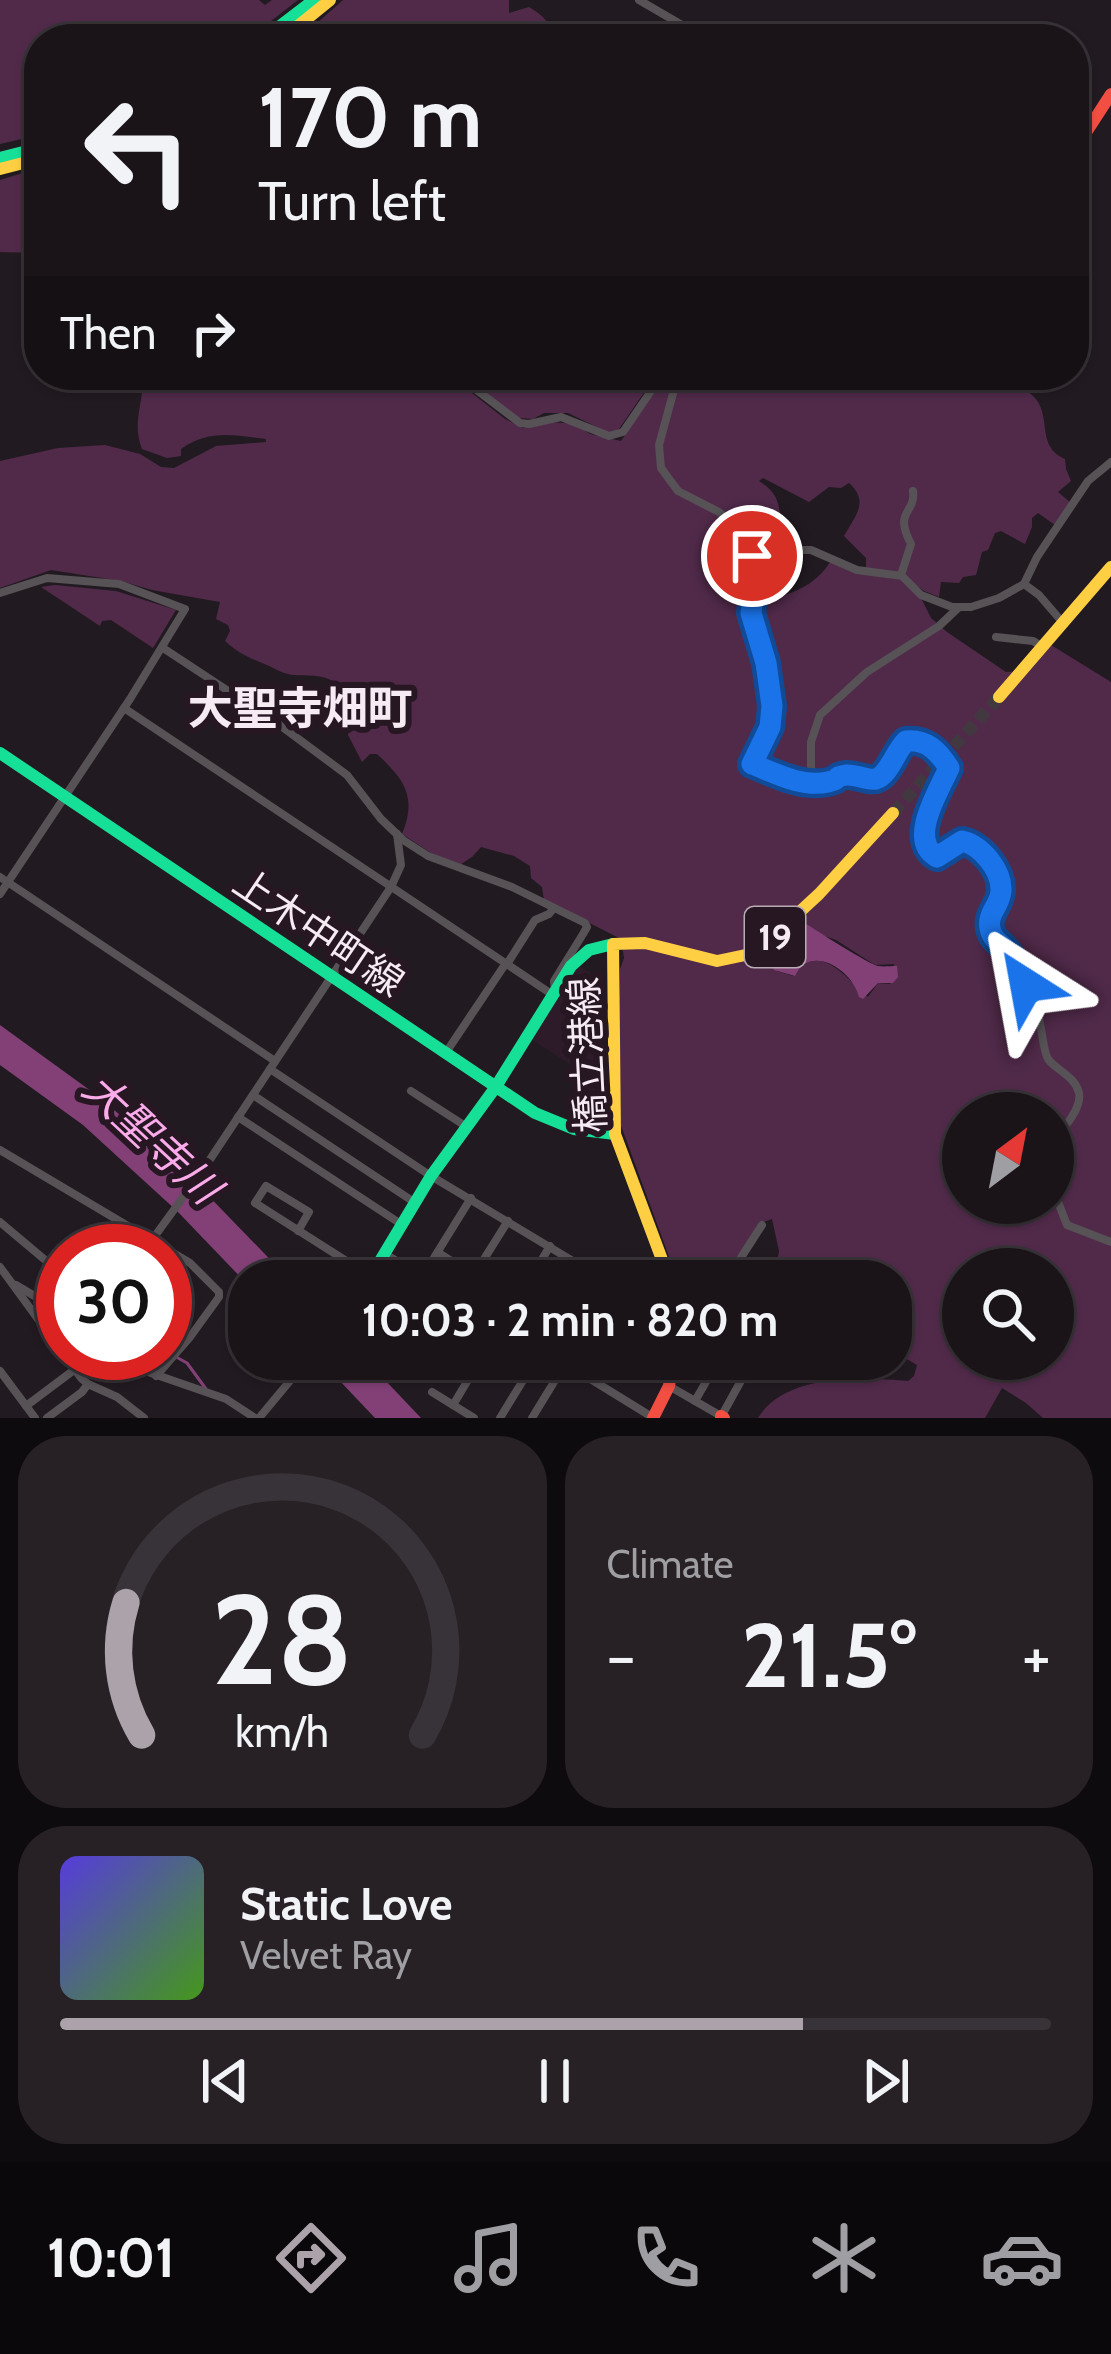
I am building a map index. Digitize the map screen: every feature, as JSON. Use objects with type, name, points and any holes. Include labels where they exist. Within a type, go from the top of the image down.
[{"type":"main road","points":[[283,24],[314,0]]},
{"type":"main road","points":[[300,24],[330,0]]},
{"type":"main road","points":[[1089,134],[1111,94]]},
{"type":"main road","points":[[999,697],[1111,567]]},
{"type":"main road","name":"上木中町線","points":[[0,754],[495,1088],[560,1126],[615,1134]]},
{"type":"main road","name":"橋立港線","points":[[662,1260],[615,1134],[613,944],[645,943],[717,961],[755,953],[819,894],[893,813]]},
{"type":"main road","points":[[380,1260],[580,954],[593,946],[613,944]]},
{"type":"main road","points":[[653,1418],[670,1380]]},
{"type":"street","points":[[639,0],[680,24]]},
{"type":"street","points":[[477,390],[520,423],[561,417],[609,436],[622,432],[651,390]]},
{"type":"street","points":[[674,390],[659,445],[661,468],[678,490],[740,529],[755,569],[751,613],[768,672],[772,720],[752,764],[784,778],[811,782],[852,774],[877,778],[906,741],[919,740],[946,763],[949,768],[933,799],[925,846],[937,857],[962,841],[977,845],[999,879],[999,899],[989,918],[991,932],[1007,950],[1032,997],[1046,1055],[1075,1084],[1079,1095],[1074,1110]]},
{"type":"street","points":[[794,550],[811,550],[857,570],[902,576],[922,595],[958,608],[991,602],[1024,584],[1037,556],[1088,481],[1111,462]]},
{"type":"street","points":[[902,576],[911,544],[904,531],[904,516],[914,491]]},
{"type":"street","points":[[0,593],[47,578],[119,584],[185,609],[124,708],[4,880],[0,894]]},
{"type":"street","points":[[1024,584],[1064,624]]},
{"type":"street","points":[[811,782],[811,742],[820,715],[867,672],[939,626],[958,608]]},
{"type":"street","points":[[996,637],[1034,640],[1043,647]]},
{"type":"street","points":[[163,648],[347,775],[381,819],[428,856],[504,884],[582,921],[587,927],[554,981],[554,993]]},
{"type":"street","points":[[124,708],[554,993]]},
{"type":"street","points":[[163,1224],[392,887],[401,865],[397,834]]},
{"type":"street","points":[[4,880],[431,1176],[572,1260]]},
{"type":"street","points":[[445,1054],[536,920],[554,908]]},
{"type":"street","points":[[411,1091],[467,1127]]},
{"type":"street","points":[[253,1095],[414,1202]]},
{"type":"street","points":[[238,1117],[400,1224]]},
{"type":"street","points":[[0,1150],[123,1224]]},
{"type":"street","points":[[298,1231],[309,1212],[266,1186],[255,1203],[342,1260]]},
{"type":"street","points":[[434,1260],[471,1198]]},
{"type":"street","points":[[487,1260],[508,1221]]},
{"type":"street","points":[[0,1222],[36,1252]]},
{"type":"street","points":[[1067,1224],[1111,1242]]},
{"type":"street","points":[[740,1260],[762,1225]]},
{"type":"street","points":[[542,1260],[550,1246]]},
{"type":"street","points":[[384,1253],[393,1260]]},
{"type":"street","points":[[439,1253],[450,1260]]},
{"type":"street","points":[[192,1264],[219,1292],[192,1333]]},
{"type":"street","points":[[0,1267],[36,1315]]},
{"type":"street","points":[[15,1284],[36,1296]]},
{"type":"street","points":[[0,1371],[34,1418]]},
{"type":"street","points":[[26,1406],[61,1380]]},
{"type":"street","points":[[84,1380],[118,1397],[144,1418]]},
{"type":"street","points":[[168,1380],[226,1399],[257,1418],[290,1380]]},
{"type":"street","points":[[453,1405],[469,1380]]},
{"type":"street","points":[[500,1418],[523,1380]]},
{"type":"street","points":[[532,1418],[551,1380]]},
{"type":"street","points":[[592,1380],[653,1418]]},
{"type":"street","points":[[694,1401],[706,1380]]},
{"type":"street","points":[[669,1386],[722,1418],[742,1380]]},
{"type":"street","points":[[47,1418],[88,1384]]},
{"type":"street","points":[[432,1392],[474,1418]]},
{"type":"shaded area","points":[[0,0],[259,0],[265,5],[272,0],[298,0],[267,24],[24,24],[24,138],[0,144]]},
{"type":"shaded area","points":[[343,0],[509,0],[509,13],[529,7],[549,24],[316,24]]},
{"type":"shaded area","points":[[24,173],[24,253],[0,252],[0,180]]},
{"type":"shaded area","points":[[142,390],[468,390],[523,428],[551,422],[575,424],[590,434],[621,441],[657,390],[1024,390],[1031,394],[1042,413],[1049,443],[1065,459],[1071,481],[1058,492],[1071,503],[1055,525],[1038,513],[1032,518],[1025,544],[1001,531],[995,533],[988,550],[982,552],[976,575],[963,577],[959,583],[941,582],[939,597],[899,573],[866,568],[866,558],[844,536],[860,503],[849,483],[829,487],[809,502],[763,478],[759,481],[778,505],[789,556],[777,573],[783,595],[810,583],[830,562],[901,580],[919,594],[931,618],[1006,672],[1027,671],[1051,645],[1111,682],[1111,1418],[1043,1418],[1002,1388],[985,1418],[758,1418],[770,1403],[805,1385],[912,1380],[917,1365],[912,1362],[912,1260],[778,1260],[772,1219],[761,1223],[737,1260],[670,1260],[620,1123],[621,939],[544,900],[542,887],[531,878],[530,866],[514,856],[481,847],[458,866],[402,834],[408,810],[406,790],[377,754],[362,762],[329,694],[333,681],[286,674],[235,649],[225,641],[228,625],[216,619],[220,602],[51,570],[0,588],[0,461],[58,448],[105,445],[174,468],[216,446],[266,439],[211,436],[181,449],[181,456],[167,458],[142,449],[138,429]],"holes":[[[807,924],[875,965],[894,964],[890,984],[878,983],[868,997],[822,961],[803,966],[793,976],[777,971],[769,959]]]},
{"type":"shaded area","points":[[483,390],[646,390],[619,429],[609,433],[568,413],[519,418]]},
{"type":"shaded area","points":[[41,587],[116,591],[176,610],[153,648],[111,620],[100,626]]},
{"type":"shaded area","points":[[807,924],[873,964],[897,966],[898,977],[893,983],[878,983],[863,999],[849,978],[830,964],[810,962],[795,976],[774,970],[769,959]]},
{"type":"shaded area","points":[[576,964],[594,975],[599,1065],[594,1104],[576,1094],[583,1080],[571,1072],[574,1067],[531,1039]]},
{"type":"shaded area","points":[[0,1025],[102,1099],[197,1184],[271,1260],[228,1260],[228,1264],[192,1224],[83,1125],[0,1065]]},
{"type":"shaded area","points":[[339,1380],[385,1380],[421,1418],[375,1418]]},
{"type":"waterway","points":[[192,1370],[206,1389]]},
{"type":"tunnel","points":[[893,813],[999,697]]},
{"type":"traffic: fast","points":[[283,24],[314,0]]},
{"type":"traffic: fast","points":[[0,158],[24,152]]},
{"type":"traffic: fast","points":[[0,753],[535,1113],[574,1129],[615,1134]]},
{"type":"traffic: fast","points":[[381,1260],[571,966],[589,950],[613,944]]},
{"type":"traffic: slow","points":[[300,24],[330,0]]},
{"type":"traffic: slow","points":[[0,169],[24,163]]},
{"type":"traffic: slow","points":[[999,697],[1111,567]]},
{"type":"traffic: slow","points":[[662,1260],[615,1134],[613,944],[645,943],[717,961],[755,953],[819,894],[893,813]]},
{"type":"traffic: jam","points":[[1089,128],[1111,94]]},
{"type":"traffic: jam","points":[[653,1418],[670,1380]]},
{"type":"district","name":"大聖寺畑町","points":[[300,708]]},
{"type":"route","points":[[752,556],[751,613],[766,663],[772,720],[752,764],[784,778],[824,783],[852,774],[877,778],[906,741],[919,740],[935,749],[949,768],[933,799],[925,846],[937,857],[962,841],[980,848],[1000,886],[989,918],[991,932],[1026,985]]},
{"type":"water label","name":"大聖寺川","points":[[152,1138]]}]
